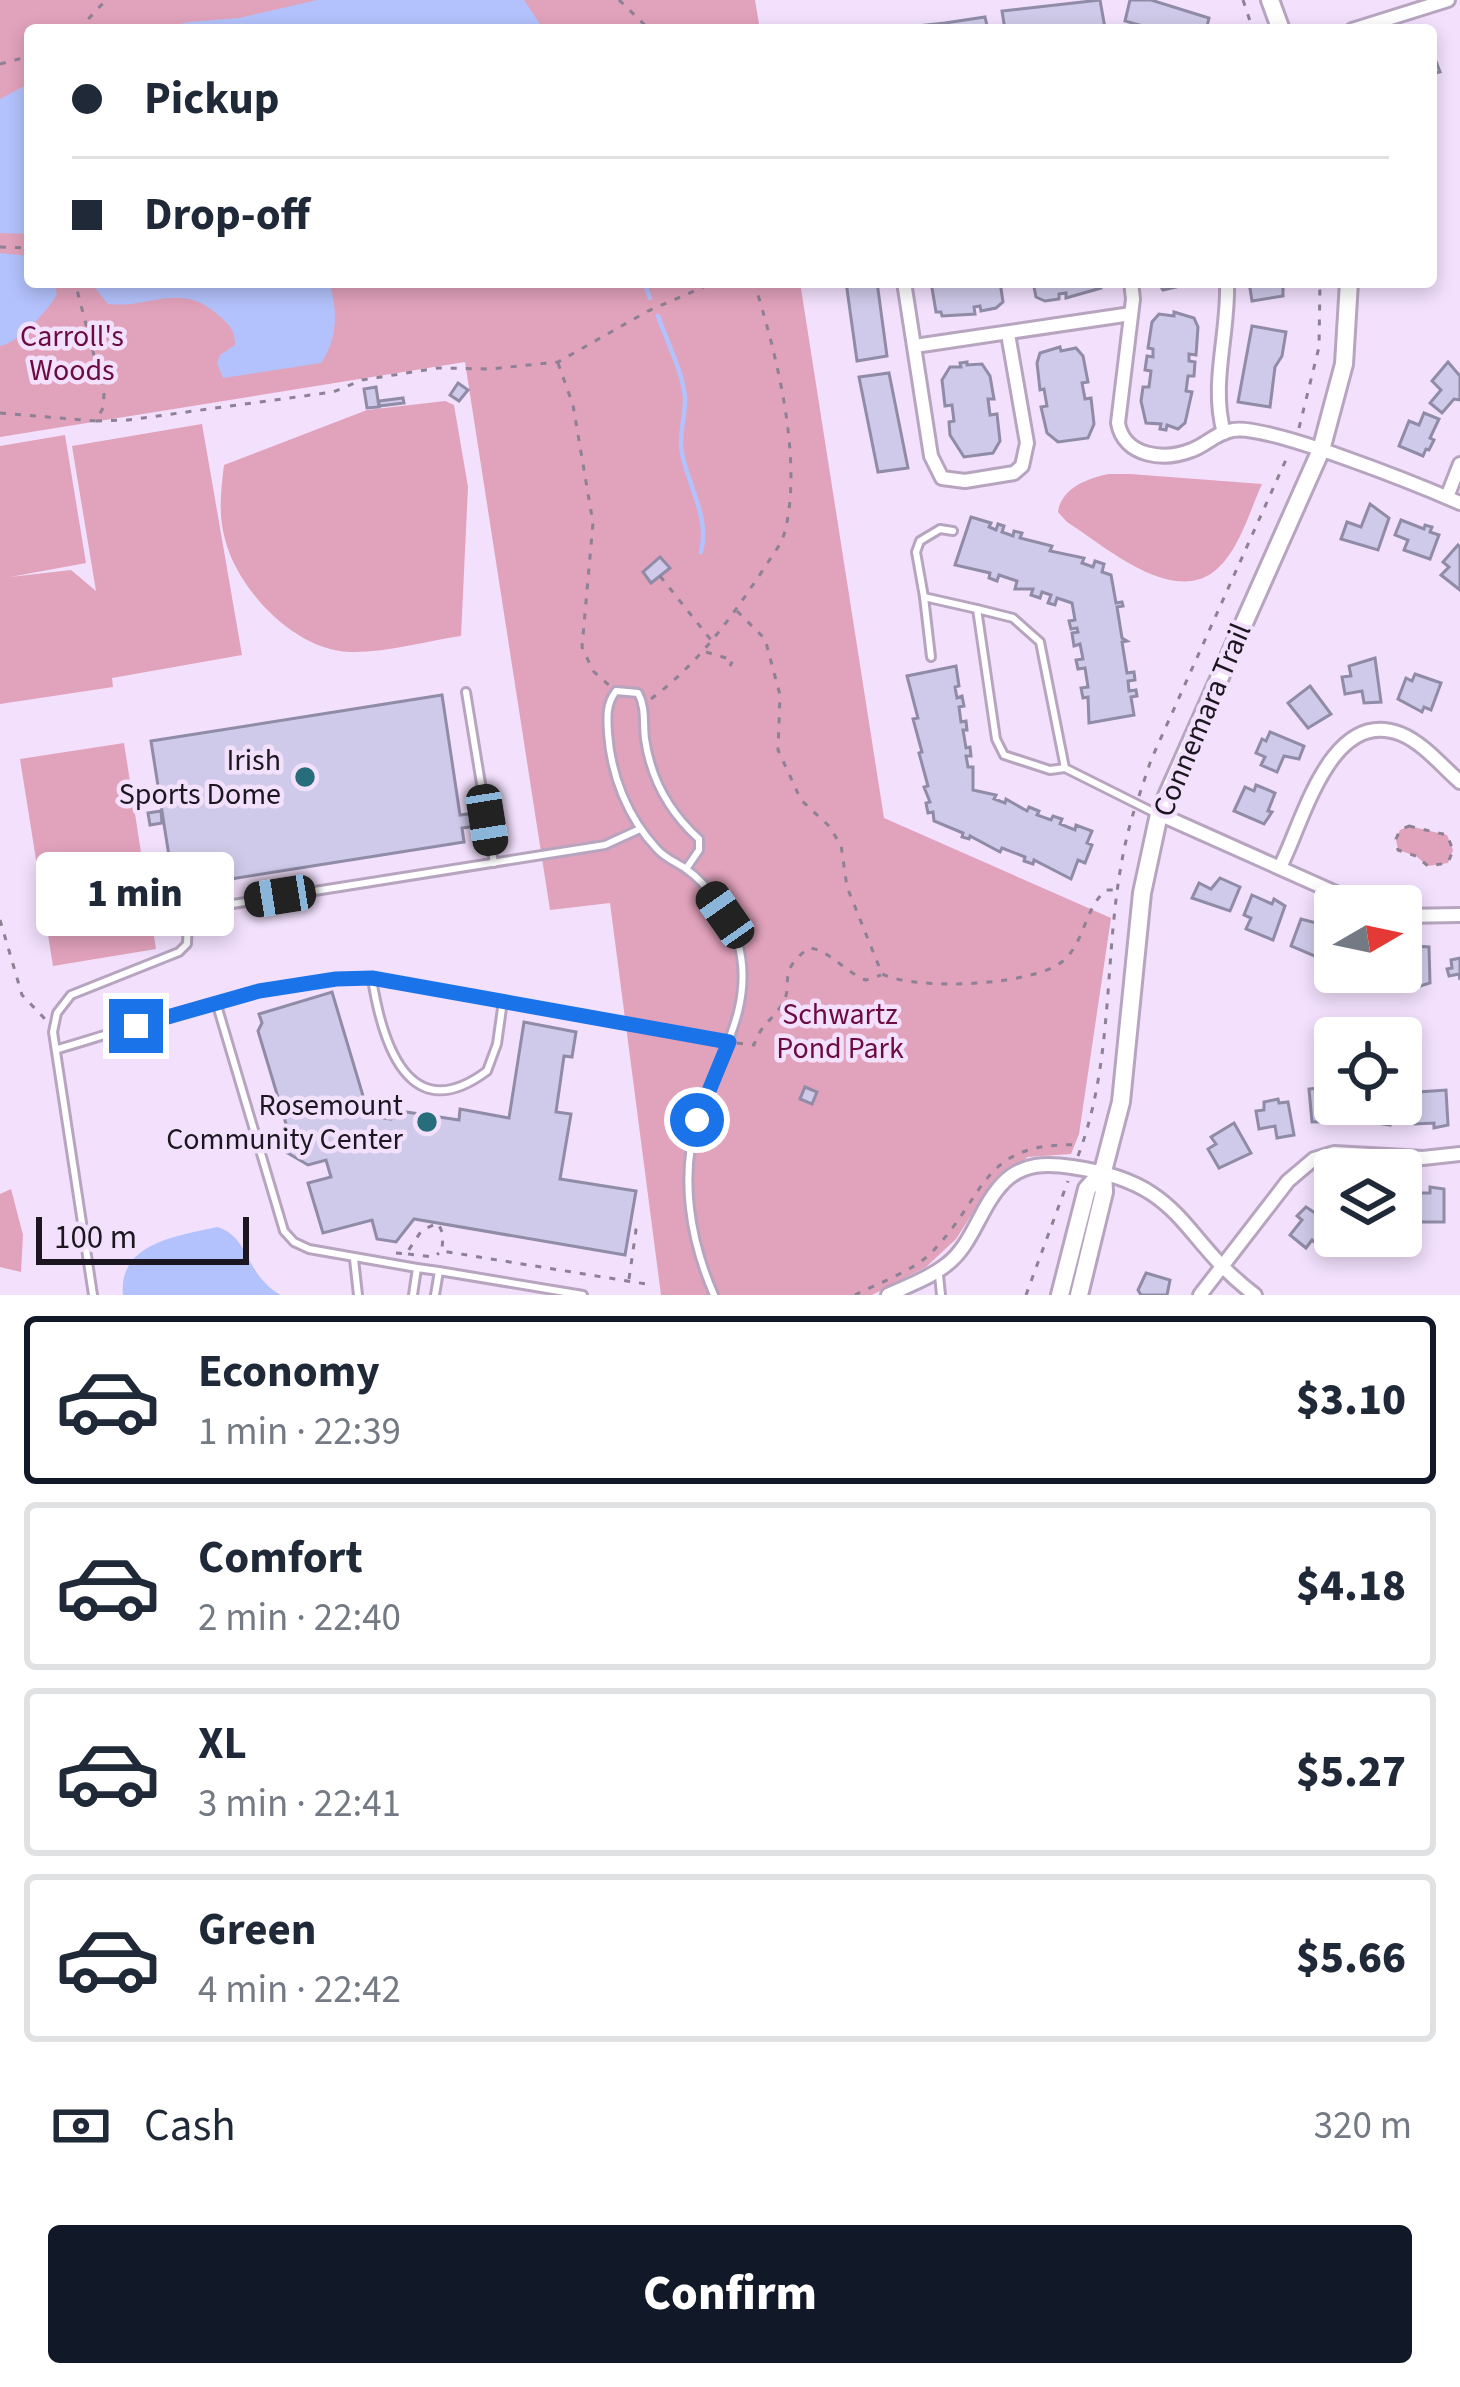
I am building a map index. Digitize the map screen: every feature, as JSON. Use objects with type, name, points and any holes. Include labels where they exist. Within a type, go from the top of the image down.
[{"type":"street","points":[[1371,24],[1448,0]]},
{"type":"street","points":[[905,288],[931,456],[942,478],[965,481],[1014,473],[1022,466],[1027,443],[1008,334]]},
{"type":"street","points":[[1131,288],[1119,405],[1120,436],[1130,448],[1153,455],[1197,449],[1233,429],[1257,432],[1321,450],[1454,500],[1460,464]]},
{"type":"street","points":[[1224,433],[1216,400],[1227,331],[1227,288]]},
{"type":"street","name":"Connemara Trail","points":[[1078,1295],[1121,1102],[1142,893],[1159,814],[1321,450],[1344,364],[1349,288]]},
{"type":"street","points":[[914,346],[1131,314]]},
{"type":"street","points":[[1280,867],[1331,758],[1354,736],[1376,731],[1399,734],[1460,782]]},
{"type":"street","points":[[1159,814],[1319,885]]},
{"type":"street","points":[[1422,916],[1460,915]]},
{"type":"street","points":[[1200,1295],[1288,1181],[1314,1159],[1334,1153],[1423,1158],[1460,1154]]},
{"type":"street","points":[[889,1295],[938,1269],[962,1248],[989,1199],[1021,1170],[1055,1164],[1103,1171],[1170,1204],[1222,1265],[1255,1295]]},
{"type":"street","name":"Connemara Trail","points":[[1060,1295],[1087,1189],[1103,1171]]},
{"type":"lane","points":[[931,657],[916,552],[920,541],[940,529],[953,531]]},
{"type":"lane","points":[[924,597],[1013,618],[1040,641],[1066,768]]},
{"type":"lane","points":[[976,609],[996,739],[1004,754],[1050,770],[1066,768],[1159,814]]},
{"type":"lane","points":[[686,869],[699,850],[699,839],[668,806],[655,779],[638,692],[616,691],[608,701],[609,743],[622,795],[640,829],[708,890],[736,939],[744,991],[697,1120],[690,1156],[694,1239],[714,1295]]},
{"type":"lane","points":[[466,692],[494,863]]},
{"type":"lane","points":[[93,1295],[54,1023],[61,1004],[71,995],[179,952],[188,944],[188,920],[195,910],[604,845],[640,829]]},
{"type":"lane","points":[[56,1049],[216,1002],[297,985],[372,978],[729,1042]]},
{"type":"lane","points":[[372,978],[382,1026],[400,1068],[409,1079],[438,1090],[464,1085],[488,1071],[503,1000]]},
{"type":"lane","points":[[216,1002],[284,1231],[294,1242],[354,1259],[583,1295]]},
{"type":"lane","points":[[354,1259],[358,1295]]},
{"type":"lane","points":[[413,1295],[417,1268]]},
{"type":"lane","points":[[938,1269],[941,1295]]},
{"type":"lane","points":[[435,1295],[439,1270]]},
{"type":"path","points":[[84,24],[106,0]]},
{"type":"path","points":[[619,0],[644,24]]},
{"type":"path","points":[[77,288],[104,394],[96,421]]},
{"type":"path","points":[[0,413],[128,421],[333,392],[362,380],[431,369],[558,362],[648,311],[701,288]]},
{"type":"path","points":[[644,704],[684,674],[712,642],[782,542],[790,494],[786,422],[756,288]]},
{"type":"path","points":[[558,362],[573,405],[593,524],[582,646],[593,671],[616,691]]},
{"type":"path","points":[[660,576],[712,642]]},
{"type":"path","points":[[737,611],[765,639],[780,695],[778,750],[801,800],[841,845],[847,887],[882,974]]},
{"type":"path","points":[[704,651],[733,660],[730,666]]},
{"type":"path","points":[[1409,826],[1442,832],[1450,838],[1452,856],[1441,866],[1428,866],[1416,856],[1404,855],[1396,839],[1409,826]]},
{"type":"path","points":[[1452,856],[1460,858]]},
{"type":"path","points":[[729,1042],[754,1045],[761,1025],[785,998],[791,963],[809,948],[821,950],[866,980],[882,974],[907,983],[961,984],[1050,968],[1074,947],[1096,899],[1106,890],[1116,890]]},
{"type":"path","points":[[0,920],[22,994],[30,1007],[54,1023]]},
{"type":"path","points":[[855,1295],[925,1259],[988,1176],[1015,1153],[1048,1143],[1082,1144]]},
{"type":"path","points":[[406,1254],[422,1230],[438,1223],[442,1251]]},
{"type":"path","points":[[628,1281],[636,1230],[629,1228]]},
{"type":"path","points":[[389,1252],[434,1257],[442,1251],[646,1285]]},
{"type":"green space","name":"Schwartz Pond Park","points":[[0,0],[755,0],[759,24],[24,24],[24,288],[801,288],[884,818],[1111,918],[1079,1134],[1071,1154],[1028,1157],[993,1181],[956,1239],[926,1267],[872,1295],[661,1295],[610,903],[550,910],[465,362],[0,437]]},
{"type":"green space","points":[[445,401],[454,405],[468,487],[461,636],[350,652],[329,649],[289,629],[255,596],[232,558],[221,520],[224,465],[367,410]]},
{"type":"green space","points":[[202,424],[242,655],[112,678],[113,687],[0,704],[0,446],[65,435],[86,563],[10,577],[71,570],[96,591],[72,446]]},
{"type":"green space","points":[[1109,474],[1262,484],[1226,560],[1201,579],[1182,581],[1161,578],[1120,558],[1058,512],[1064,497],[1076,486]]},
{"type":"green space","points":[[124,743],[156,949],[53,966],[20,759]]},
{"type":"green space","points":[[1409,826],[1447,835],[1453,850],[1448,863],[1428,866],[1398,850],[1400,830]]},
{"type":"green space","points":[[11,1189],[23,1235],[21,1272],[0,1267],[0,1194]]},
{"type":"water","points":[[317,0],[524,0],[540,24],[180,24],[239,18]]},
{"type":"water","points":[[24,86],[24,234],[0,233],[0,99]]},
{"type":"water","points":[[0,253],[24,255],[24,288],[56,288],[57,294],[32,325],[0,346]]},
{"type":"water","points":[[95,288],[330,288],[335,313],[333,334],[321,363],[223,378],[217,363],[235,345],[234,335],[204,304],[177,298],[108,304]]},
{"type":"water","points":[[217,1227],[236,1239],[260,1278],[281,1295],[123,1295],[124,1278],[140,1253],[168,1239]]},
{"type":"building","points":[[1100,0],[1104,24],[1004,24],[1002,11]]},
{"type":"building","points":[[1130,0],[1151,0],[1209,18],[1208,24],[1125,21]]},
{"type":"building","points":[[985,17],[987,24],[936,24]]},
{"type":"building","points":[[847,288],[878,288],[887,356],[857,361]]},
{"type":"building","points":[[932,288],[1001,288],[1003,302],[996,308],[981,311],[980,306],[974,307],[975,314],[942,316],[936,312]]},
{"type":"building","points":[[1034,288],[1101,288],[1066,298],[1066,293],[1059,294],[1059,299],[1045,301],[1036,297]]},
{"type":"building","points":[[1250,288],[1283,288],[1283,296],[1252,301]]},
{"type":"building","points":[[1174,312],[1194,318],[1198,327],[1196,355],[1189,354],[1189,361],[1195,362],[1194,376],[1188,376],[1186,391],[1192,392],[1185,423],[1178,429],[1167,425],[1166,430],[1160,429],[1161,424],[1146,423],[1141,401],[1143,387],[1149,387],[1151,371],[1145,370],[1147,356],[1153,357],[1153,349],[1148,348],[1152,322],[1159,314],[1174,316]]},
{"type":"building","points":[[1252,326],[1286,332],[1270,407],[1238,402]]},
{"type":"building","points":[[1060,347],[1061,351],[1076,348],[1083,356],[1088,382],[1082,383],[1085,399],[1091,398],[1094,424],[1088,438],[1058,442],[1047,433],[1041,407],[1047,406],[1037,363],[1040,353]]},
{"type":"building","points":[[1448,362],[1460,376],[1460,400],[1454,399],[1442,413],[1430,403],[1441,390],[1432,381]]},
{"type":"building","points":[[982,364],[990,376],[994,399],[988,399],[990,415],[997,414],[1000,441],[993,453],[964,457],[950,435],[952,405],[945,406],[942,380],[950,367]]},
{"type":"building","points":[[889,373],[908,468],[878,472],[859,377]]},
{"type":"building","points":[[458,383],[468,390],[459,401],[450,395]]},
{"type":"building","points":[[376,387],[379,407],[367,408],[364,389]]},
{"type":"building","points":[[403,398],[404,403],[379,406],[379,401]]},
{"type":"building","points":[[1424,413],[1439,419],[1430,438],[1434,440],[1423,456],[1399,446],[1409,421],[1419,425]]},
{"type":"building","points":[[1370,504],[1389,518],[1378,550],[1341,539],[1347,522],[1361,527]]},
{"type":"building","points":[[971,517],[991,523],[989,527],[996,530],[998,524],[1004,526],[1002,532],[1013,536],[1014,531],[1022,533],[1020,538],[1052,546],[1050,551],[1084,558],[1082,563],[1093,567],[1095,561],[1104,564],[1102,572],[1111,575],[1116,603],[1123,606],[1117,607],[1122,638],[1127,641],[1122,642],[1127,673],[1134,672],[1135,680],[1128,681],[1129,691],[1136,690],[1137,696],[1131,697],[1134,715],[1089,723],[1088,697],[1083,698],[1081,688],[1088,687],[1085,668],[1078,669],[1076,660],[1083,659],[1072,633],[1078,632],[1069,621],[1075,620],[1072,603],[1057,598],[1055,605],[1048,603],[1051,595],[1042,592],[1040,598],[1031,595],[1033,589],[1015,589],[1017,581],[999,575],[997,581],[989,578],[990,573],[955,565]]},
{"type":"building","points":[[1401,520],[1424,529],[1425,525],[1432,527],[1430,532],[1439,535],[1430,559],[1404,550],[1408,540],[1395,535]]},
{"type":"building","points":[[1458,545],[1460,590],[1441,575],[1449,567],[1443,562]]},
{"type":"building","points":[[660,557],[670,568],[651,583],[643,572]]},
{"type":"building","points":[[1375,658],[1381,702],[1364,703],[1362,691],[1345,694],[1342,677],[1351,676],[1349,666]]},
{"type":"building","points":[[956,666],[959,686],[955,687],[964,706],[959,707],[961,722],[966,721],[967,730],[963,730],[966,748],[970,747],[971,756],[966,756],[968,767],[973,767],[973,790],[996,795],[994,799],[1005,803],[1006,799],[1027,811],[1029,807],[1051,820],[1053,816],[1062,819],[1060,824],[1075,830],[1076,825],[1092,831],[1085,863],[1078,860],[1071,879],[1034,860],[1033,864],[1002,848],[1000,852],[970,836],[962,837],[963,833],[934,821],[933,812],[928,813],[926,803],[930,802],[924,787],[928,786],[913,719],[918,718],[907,676]]},
{"type":"building","points":[[1415,674],[1441,683],[1431,710],[1424,707],[1422,712],[1398,699],[1406,678],[1412,681]]},
{"type":"building","points":[[1310,686],[1331,714],[1308,728],[1288,703]]},
{"type":"building","name":"Irish Sports Dome","points":[[442,695],[460,815],[475,813],[477,826],[462,828],[464,842],[174,888],[151,741]]},
{"type":"building","points":[[1270,732],[1304,746],[1299,759],[1284,756],[1277,772],[1261,765],[1265,757],[1256,753]]},
{"type":"building","points":[[1256,785],[1275,793],[1264,824],[1234,811],[1245,787],[1254,791]]},
{"type":"building","points":[[161,811],[162,823],[150,825],[148,813]]},
{"type":"building","points":[[1220,878],[1240,887],[1230,911],[1192,898],[1199,883],[1211,889]]},
{"type":"building","points":[[1252,895],[1285,906],[1273,940],[1246,929],[1251,918],[1244,915]]},
{"type":"building","points":[[1301,919],[1314,922],[1314,956],[1291,946]]},
{"type":"building","points":[[1422,946],[1429,947],[1430,983],[1422,985]]},
{"type":"building","points":[[1460,958],[1460,980],[1459,974],[1449,976],[1447,969],[1452,968],[1451,960]]},
{"type":"building","name":"Rosemount Community Center","points":[[332,992],[369,1116],[391,1119],[393,1110],[459,1120],[460,1109],[509,1118],[524,1022],[576,1032],[572,1057],[564,1056],[556,1112],[571,1114],[560,1179],[636,1191],[625,1255],[414,1219],[396,1242],[377,1239],[372,1220],[323,1233],[308,1183],[331,1177],[326,1160],[308,1165],[274,1145],[286,1124],[258,1031],[259,1014]]},
{"type":"building","points":[[805,1087],[817,1092],[812,1104],[800,1099]]},
{"type":"building","points":[[1314,1088],[1314,1122],[1312,1122],[1309,1089]]},
{"type":"building","points":[[1446,1090],[1448,1125],[1434,1128],[1434,1123],[1422,1124],[1422,1092]]},
{"type":"building","points":[[1264,1102],[1288,1102],[1294,1135],[1277,1138],[1275,1126],[1259,1129],[1256,1111],[1264,1110]]},
{"type":"building","points":[[1234,1123],[1251,1153],[1219,1168],[1208,1149],[1216,1144],[1211,1137]]},
{"type":"building","points":[[1430,1187],[1444,1189],[1444,1222],[1422,1222],[1422,1193],[1430,1193]]},
{"type":"building","points":[[1306,1207],[1314,1212],[1314,1242],[1306,1248],[1290,1235],[1302,1220],[1297,1216]]},
{"type":"building","points":[[1146,1273],[1170,1280],[1167,1295],[1141,1295],[1138,1290]]},
{"type":"waterway","points":[[646,288],[650,298]]},
{"type":"waterway","points":[[658,316],[683,387],[681,446],[701,514],[701,552]]},
{"type":"place","name":"Irish Sports Dome","points":[[305,777]]},
{"type":"place","name":"Rosemount Community Center","points":[[427,1122]]},
{"type":"route","points":[[136,1026],[259,991],[336,979],[398,982],[729,1042],[697,1120]]},
{"type":"park label","name":"Carroll's Woods","points":[[72,353]]}]
